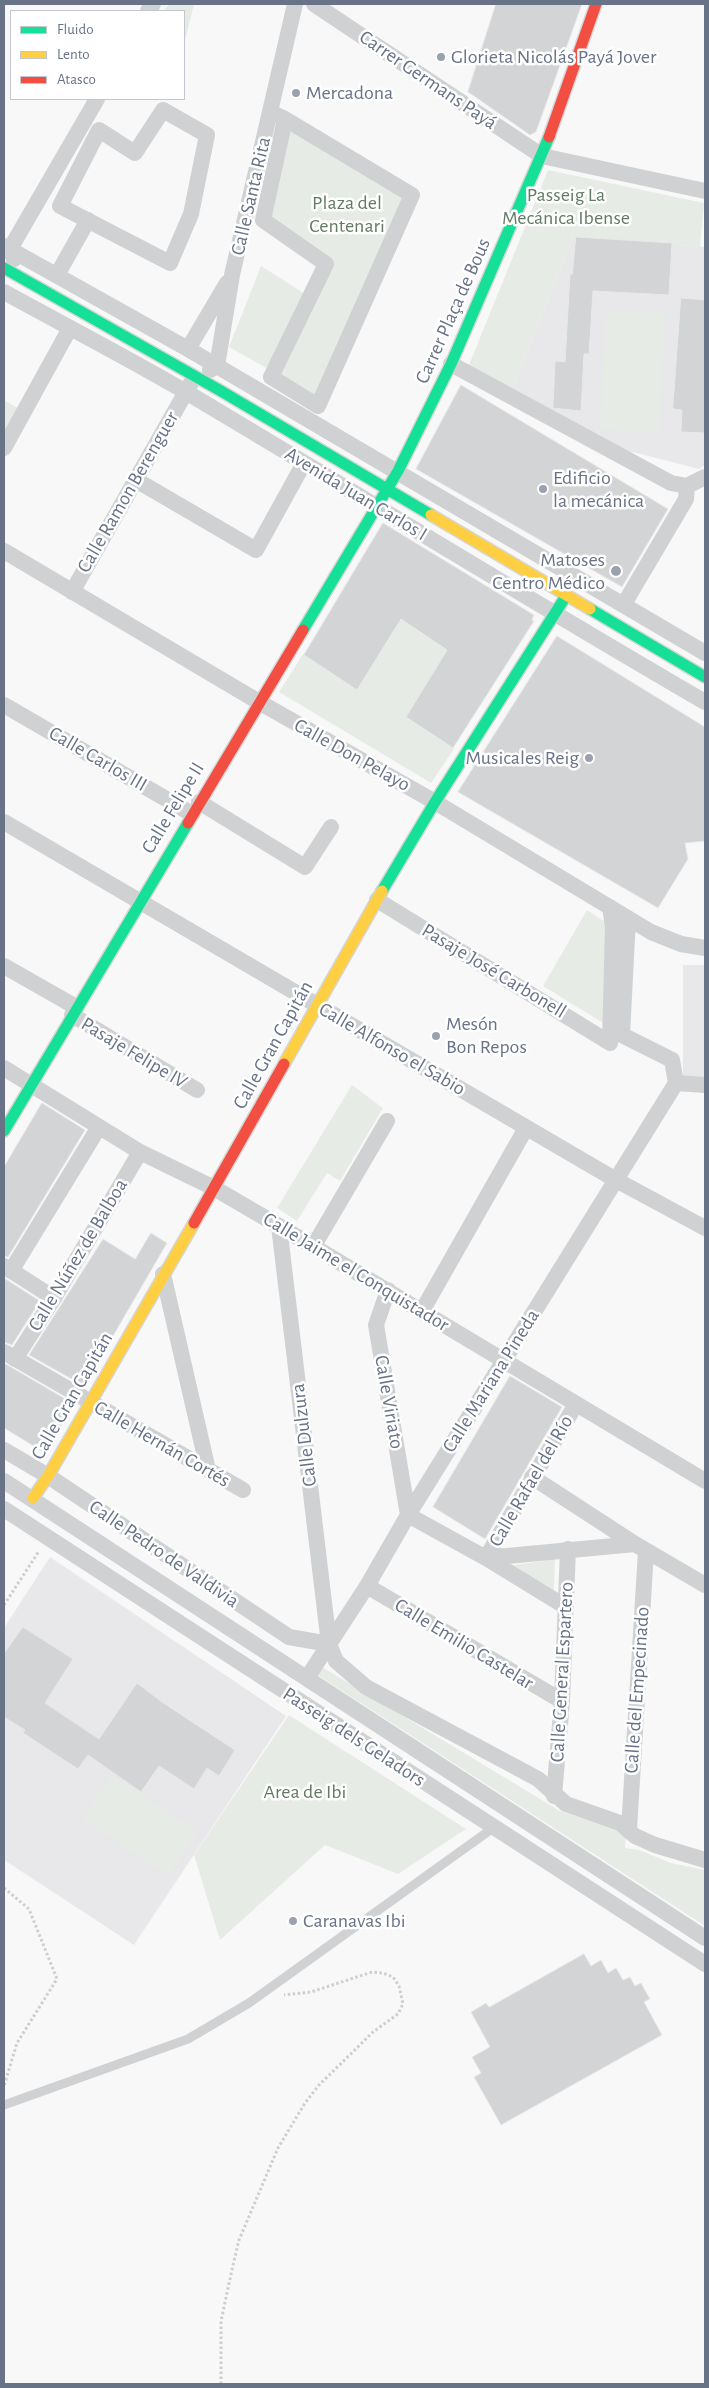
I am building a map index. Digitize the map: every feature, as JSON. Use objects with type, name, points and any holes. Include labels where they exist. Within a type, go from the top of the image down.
[{"type":"street","name":"Calle Santa Rita","points":[[217,366],[232,275],[295,4]]},
{"type":"street","name":"Carrer Germans Payá","points":[[314,4],[542,156]]},
{"type":"street","name":"Carrer Plaça de Bous","points":[[376,505],[398,471],[451,364],[542,156],[596,4]]},
{"type":"street","points":[[22,278],[7,248],[97,100]]},
{"type":"street","points":[[163,110],[207,135],[191,214],[170,263],[88,220],[60,206],[99,130],[135,153],[163,110]]},
{"type":"street","points":[[270,112],[285,119],[412,196],[318,406],[271,377],[326,264],[264,220],[285,119]]},
{"type":"street","points":[[542,156],[705,191]]},
{"type":"street","points":[[57,275],[88,220]]},
{"type":"street","name":"Avenida Juan Carlos I","points":[[7,248],[188,349],[705,653]]},
{"type":"street","name":"Avenida Juan Carlos I","points":[[4,268],[195,376],[705,677]]},
{"type":"street","points":[[188,349],[232,275]]},
{"type":"street","name":"Avenida Juan Carlos I","points":[[4,292],[185,392],[376,505],[554,614],[705,702]]},
{"type":"street","points":[[4,448],[70,328]]},
{"type":"street","points":[[451,364],[671,483],[687,486],[705,478]]},
{"type":"street","points":[[195,376],[217,366]]},
{"type":"street","name":"Calle Ramon Berenguer","points":[[72,592],[195,376]]},
{"type":"street","points":[[136,480],[256,550],[304,463]]},
{"type":"street","points":[[624,604],[686,499],[687,486]]},
{"type":"street","name":"Calle Felipe II","points":[[4,1131],[376,505]]},
{"type":"street","name":"Calle Don Pelayo","points":[[4,551],[258,702],[435,802],[628,918],[668,940],[705,948]]},
{"type":"street","name":"Calle Gran Capitán","points":[[33,1498],[48,1476],[214,1188],[377,900],[435,802],[566,596]]},
{"type":"street","name":"Calle Carlos III","points":[[4,704],[306,867],[331,827]]},
{"type":"street","name":"Calle Alfonso el Sabio","points":[[4,822],[526,1128],[616,1180],[705,1228]]},
{"type":"street","name":"Pasaje José Carbonell","points":[[377,900],[610,1043],[613,927],[610,907]]},
{"type":"street","points":[[628,918],[622,1035],[672,1060],[676,1083],[705,1085]]},
{"type":"street","name":"Pasaje Felipe IV","points":[[4,966],[198,1090]]},
{"type":"street","name":"Calle Jaime el Conquistador","points":[[4,1068],[140,1152],[214,1188],[388,1290],[705,1481]]},
{"type":"street","name":"Calle Mariana Pineda","points":[[307,1678],[367,1586],[408,1515],[676,1083]]},
{"type":"street","points":[[313,1247],[387,1121]]},
{"type":"street","points":[[54,1298],[7,1269],[99,1127]]},
{"type":"street","points":[[422,1311],[526,1128]]},
{"type":"street","name":"Calle Núñez de Balboa","points":[[9,1356],[54,1298],[140,1152]]},
{"type":"street","name":"Calle Dulzura","points":[[279,1226],[329,1644]]},
{"type":"street","points":[[163,1274],[208,1470]]},
{"type":"street","name":"Calle Viriato","points":[[388,1290],[376,1324],[408,1515]]},
{"type":"street","name":"Calle Hernán Cortés","points":[[9,1356],[243,1490]]},
{"type":"street","name":"Calle Rafael del Río","points":[[486,1558],[576,1404]]},
{"type":"street","name":"Calle Pedro de Valdivia","points":[[4,1450],[48,1476],[289,1638],[329,1644]]},
{"type":"street","points":[[532,1477],[640,1548],[705,1585]]},
{"type":"street","points":[[4,1481],[33,1498],[705,1938]]},
{"type":"street","name":"Passeig dels Geladors","points":[[4,1508],[493,1828],[705,1964]]},
{"type":"street","points":[[408,1515],[486,1558],[566,1607]]},
{"type":"street","points":[[486,1558],[568,1549],[640,1548]]},
{"type":"street","name":"Calle del Empecinado","points":[[629,1829],[640,1548]]},
{"type":"street","name":"Calle General Espartero","points":[[554,1796],[562,1701],[568,1549]]},
{"type":"street","name":"Calle Emilio Castelar","points":[[367,1586],[562,1701]]},
{"type":"street","points":[[329,1644],[336,1661],[366,1686],[538,1779],[554,1796],[566,1804],[620,1823],[635,1836],[655,1845],[705,1860]]},
{"type":"lane","points":[[4,2105],[188,2039],[266,1990],[493,1828]]},
{"type":"path","points":[[4,1605],[49,1536]]},
{"type":"path","points":[[4,1888],[29,1909],[57,1979],[17,2043],[4,2086]]},
{"type":"path","points":[[222,2384],[221,2321],[233,2265],[239,2240],[278,2148],[305,2103],[319,2085],[373,2032],[398,2014],[403,2004],[399,1986],[393,1977],[383,1973],[372,1972],[311,1992],[282,1995],[266,1990]]},
{"type":"shaded area","points":[[573,237],[705,247],[705,465],[699,469],[617,448],[512,389]]},
{"type":"shaded area","points":[[683,965],[705,965],[705,1085],[683,1084]]},
{"type":"shaded area","points":[[50,1557],[286,1716],[134,1945],[4,1860],[4,1628]]},
{"type":"green space","points":[[169,4],[194,4],[185,41],[185,10],[165,10]]},
{"type":"green space","name":"Plaza del Centenari","points":[[291,122],[410,199],[318,406],[275,380],[331,261],[267,218]]},
{"type":"green space","name":"Passeig La Mecánica Ibense","points":[[548,170],[704,203],[700,247],[573,237],[512,389],[469,365]]},
{"type":"green space","points":[[261,266],[310,297],[270,370],[229,347]]},
{"type":"green space","points":[[607,310],[665,314],[658,432],[600,429]]},
{"type":"green space","points":[[4,400],[23,411],[4,448]]},
{"type":"green space","points":[[401,619],[447,650],[406,717],[454,749],[431,783],[279,692],[303,654],[357,690]]},
{"type":"green space","points":[[587,910],[613,927],[608,1026],[543,986]]},
{"type":"green space","points":[[352,1085],[383,1108],[340,1181],[327,1173],[297,1221],[277,1208]]},
{"type":"green space","points":[[555,1559],[554,1591],[509,1566]]},
{"type":"green space","points":[[322,1667],[560,1811],[619,1830],[626,1836],[625,1848],[639,1850],[671,1863],[705,1870],[705,1926],[316,1674]]},
{"type":"green space","name":"Area de Ibi","points":[[289,1715],[466,1829],[398,1874],[325,1845],[220,1940],[194,1855]]},
{"type":"green space","points":[[111,1775],[198,1832],[169,1876],[83,1819]]},
{"type":"building","points":[[496,4],[582,4],[536,132],[530,135],[468,92]]},
{"type":"building","points":[[576,237],[672,243],[669,295],[593,291],[589,354],[584,354],[581,411],[553,408],[555,361],[565,362],[570,274],[572,274]]},
{"type":"building","points":[[681,298],[705,300],[705,433],[681,432],[682,410],[673,409]]},
{"type":"building","name":"Edificio la mecánica","points":[[461,385],[668,509],[622,587],[416,469]]},
{"type":"building","points":[[383,523],[534,615],[532,620],[534,621],[453,748],[406,717],[447,650],[401,619],[357,690],[304,655]]},
{"type":"building","name":"Musicales Reig","points":[[557,636],[705,727],[705,841],[685,843],[688,859],[658,908],[458,792]]},
{"type":"building","points":[[42,1103],[85,1130],[8,1257],[4,1256],[4,1167]]},
{"type":"building","points":[[151,1233],[167,1243],[84,1386],[29,1355],[103,1239],[135,1259]]},
{"type":"building","points":[[4,1278],[40,1301],[12,1345],[4,1342]]},
{"type":"building","points":[[4,1363],[74,1404],[45,1453],[4,1428]]},
{"type":"building","points":[[510,1376],[562,1407],[485,1539],[433,1507]]},
{"type":"building","points":[[23,1627],[73,1659],[45,1703],[99,1739],[137,1683],[162,1702],[235,1750],[219,1776],[207,1768],[194,1789],[159,1766],[141,1792],[88,1755],[78,1769],[23,1733],[25,1730],[4,1717],[4,1654]]},
{"type":"building","points":[[584,1954],[591,1966],[601,1960],[608,1973],[616,1968],[623,1980],[630,1977],[635,1986],[641,1983],[650,1999],[644,2002],[662,2035],[501,2125],[474,2077],[481,2073],[472,2057],[490,2047],[471,2012],[486,2003],[489,2007]]},
{"type":"traffic: fast","points":[[303,630],[398,471],[451,364],[549,137]]},
{"type":"traffic: fast","points":[[4,268],[221,391],[431,515]]},
{"type":"traffic: fast","points":[[382,891],[435,802],[566,596]]},
{"type":"traffic: fast","points":[[590,609],[705,677]]},
{"type":"traffic: fast","points":[[4,1131],[188,823]]},
{"type":"traffic: slow","points":[[431,515],[590,609]]},
{"type":"traffic: slow","points":[[284,1064],[382,891]]},
{"type":"traffic: slow","points":[[33,1498],[48,1476],[194,1223]]},
{"type":"traffic: jam","points":[[549,137],[596,4]]},
{"type":"traffic: jam","points":[[188,823],[303,630]]},
{"type":"traffic: jam","points":[[194,1223],[284,1064]]},
{"type":"place","name":"Glorieta Nicolás Payá Jover","points":[[441,57]]},
{"type":"place","name":"Mercadona","points":[[296,93]]},
{"type":"place","name":"Edificio la mecánica","points":[[543,489]]},
{"type":"place","name":"Matoses Centro Médico","points":[[616,571]]},
{"type":"place","name":"Musicales Reig","points":[[589,758]]},
{"type":"place","name":"Mesón Bon Repos","points":[[436,1036]]},
{"type":"place","name":"Caranavas Ibi","points":[[293,1921]]}]
